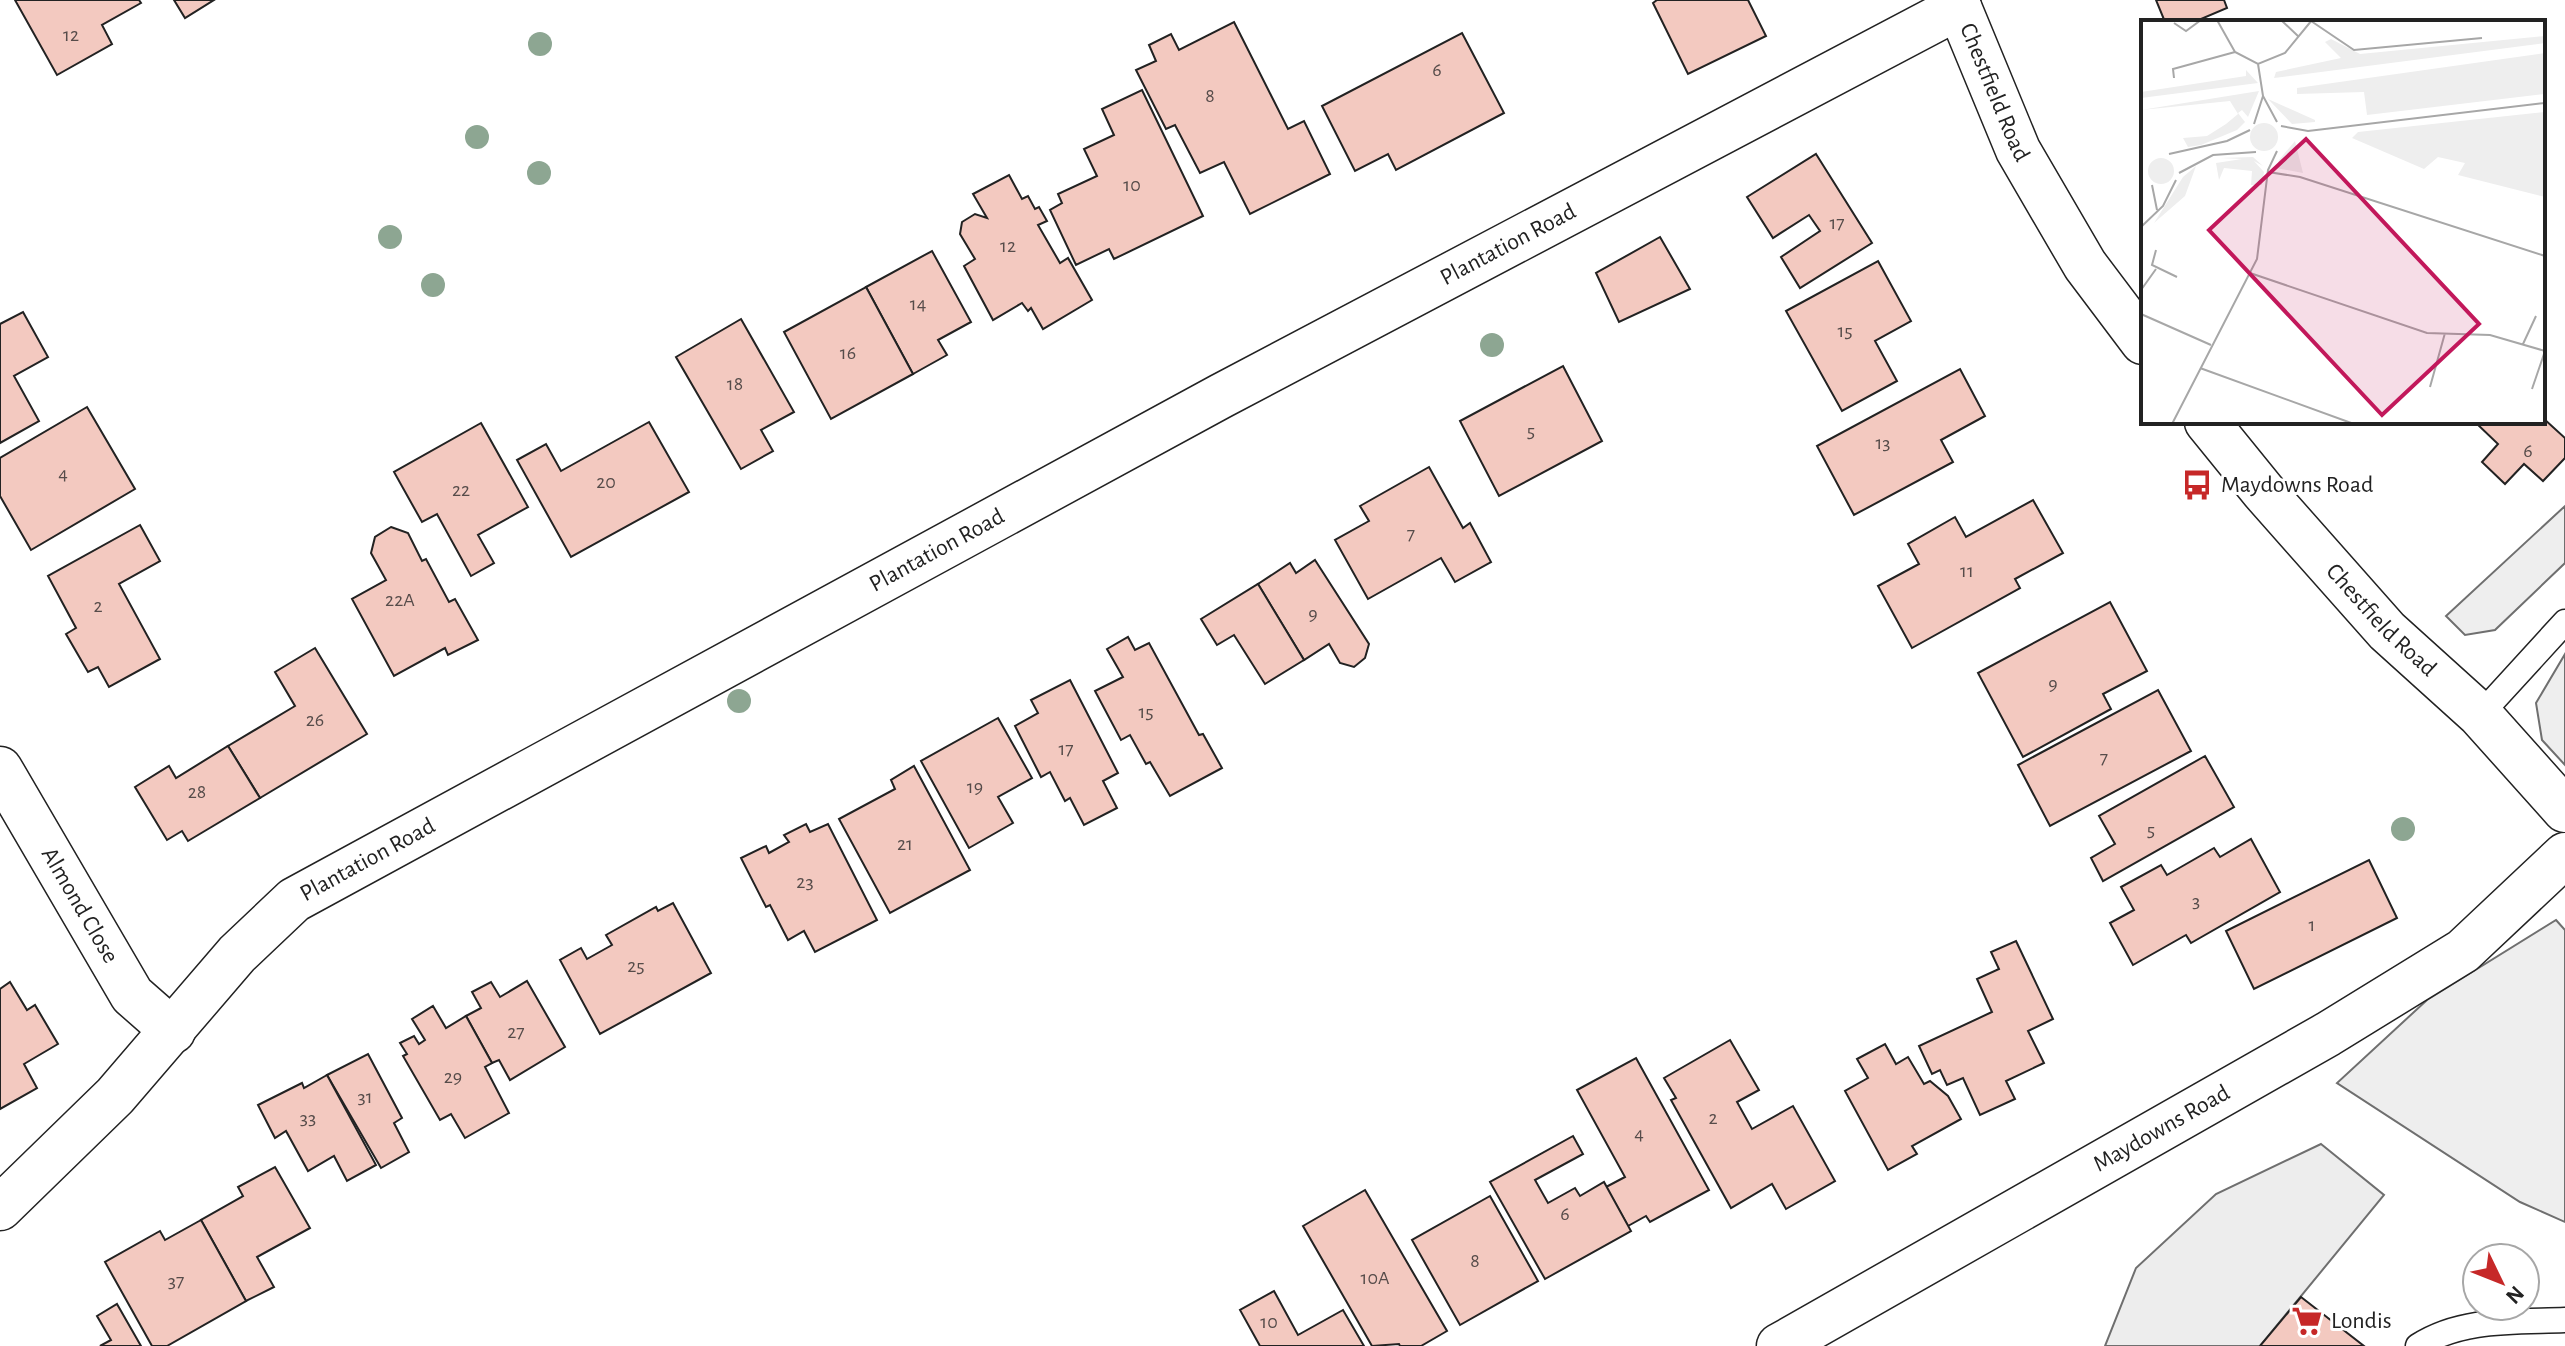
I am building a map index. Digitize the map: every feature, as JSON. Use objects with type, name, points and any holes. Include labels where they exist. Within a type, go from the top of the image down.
[{"type":"street","name":"Chestfield Road","points":[[1958,4],[2018,150],[2085,265],[2141,339]]},
{"type":"street","name":"Plantation Road","points":[[0,1208],[115,1096],[237,954],[294,900],[1221,396],[1958,4]]},
{"type":"street","name":"Chestfield Road","points":[[2209,424],[2263,491],[2387,631],[2480,715],[2565,810]]},
{"type":"street","name":"Almond Close","points":[[0,769],[132,995],[173,1031]]},
{"type":"street","name":"Maydowns Road","points":[[1779,1346],[2328,1034],[2463,951],[2565,855]]},
{"type":"lane","points":[[2480,715],[2565,622]]},
{"type":"lane","points":[[2418,1346],[2437,1334],[2477,1335],[2565,1320]]},
{"type":"lane","points":[[2456,1346],[2477,1335]]},
{"type":"shaded area","points":[[2565,506],[2565,563],[2495,630],[2465,635],[2446,616]]},
{"type":"shaded area","points":[[2565,654],[2565,765],[2542,740],[2536,703]]},
{"type":"shaded area","points":[[2556,920],[2565,930],[2565,1222],[2520,1202],[2337,1083],[2427,1000]]},
{"type":"shaded area","points":[[2321,1144],[2384,1195],[2260,1346],[2105,1346],[2136,1268],[2216,1194]]},
{"type":"building","points":[[15,0],[139,0],[141,3],[102,25],[112,44],[57,75]]},
{"type":"building","points":[[174,0],[214,0],[185,18]]},
{"type":"building","points":[[1657,0],[1748,0],[1766,36],[1688,74],[1653,3]]},
{"type":"building","points":[[2156,0],[2224,0],[2227,8],[2199,20],[2164,20]]},
{"type":"building","points":[[1234,22],[1288,129],[1304,121],[1330,174],[1250,214],[1224,162],[1200,173],[1175,125],[1166,129],[1136,70],[1156,61],[1149,45],[1171,34],[1179,50]]},
{"type":"building","points":[[1462,33],[1504,113],[1396,170],[1388,154],[1355,171],[1322,106]]},
{"type":"building","points":[[1142,90],[1203,216],[1114,259],[1109,249],[1076,265],[1050,210],[1062,203],[1058,194],[1097,176],[1084,149],[1114,135],[1102,109]]},
{"type":"building","points":[[1816,154],[1872,243],[1800,288],[1781,257],[1820,231],[1809,215],[1773,238],[1747,197]]},
{"type":"building","points":[[1009,175],[1022,199],[1028,196],[1035,209],[1039,207],[1047,221],[1038,225],[1060,263],[1068,258],[1092,300],[1043,329],[1031,308],[1028,311],[1022,303],[993,320],[964,266],[975,259],[960,234],[962,222],[975,214],[987,218],[973,194]]},
{"type":"building","points":[[1660,237],[1690,289],[1619,322],[1596,273]]},
{"type":"building","points":[[932,251],[971,322],[938,340],[947,355],[913,374],[866,287]]},
{"type":"building","points":[[1878,261],[1911,321],[1875,341],[1897,381],[1842,411],[1786,311]]},
{"type":"building","points":[[866,287],[913,374],[831,419],[784,332]]},
{"type":"building","points":[[23,312],[48,357],[14,376],[39,421],[0,443],[0,324]]},
{"type":"building","points":[[741,319],[794,412],[761,430],[773,451],[741,469],[676,357]]},
{"type":"building","points":[[1563,366],[1602,441],[1499,496],[1460,421]]},
{"type":"building","points":[[1960,369],[1985,416],[1941,440],[1953,462],[1854,515],[1817,446]]},
{"type":"building","points":[[87,407],[135,489],[31,550],[0,496],[0,458]]},
{"type":"building","points":[[2545,420],[2565,438],[2565,458],[2543,481],[2524,464],[2505,484],[2482,462],[2498,444],[2477,424],[2545,424]]},
{"type":"building","points":[[649,422],[689,492],[571,557],[517,460],[546,444],[561,471]]},
{"type":"building","points":[[481,423],[528,507],[478,535],[494,563],[471,576],[437,514],[422,522],[394,472]]},
{"type":"building","points":[[1429,467],[1463,528],[1470,523],[1491,562],[1455,582],[1441,558],[1368,599],[1335,540],[1369,521],[1360,506]]},
{"type":"building","points":[[2033,500],[2063,553],[2015,579],[2020,588],[1912,648],[1878,586],[1919,564],[1908,544],[1955,517],[1966,537]]},
{"type":"building","points":[[140,525],[160,561],[119,584],[160,659],[109,687],[98,667],[88,672],[66,634],[76,628],[48,576]]},
{"type":"building","points":[[391,527],[408,533],[422,561],[426,559],[449,602],[455,599],[478,640],[448,655],[445,648],[394,676],[352,599],[386,580],[371,553],[375,537]]},
{"type":"building","points":[[1315,560],[1369,644],[1365,658],[1354,667],[1340,663],[1329,644],[1304,660],[1258,584],[1290,563],[1296,573]]},
{"type":"building","points":[[1258,584],[1304,660],[1265,684],[1234,635],[1217,645],[1201,619]]},
{"type":"building","points":[[2110,602],[2147,671],[2103,694],[2111,709],[2023,757],[1978,673]]},
{"type":"building","points":[[1128,637],[1135,650],[1149,643],[1199,735],[1203,734],[1222,768],[1170,796],[1150,762],[1146,764],[1130,735],[1121,740],[1095,691],[1123,677],[1107,649]]},
{"type":"building","points":[[315,648],[367,734],[260,798],[228,746],[295,706],[275,672]]},
{"type":"building","points":[[1070,680],[1118,773],[1103,781],[1117,808],[1084,825],[1070,798],[1065,801],[1050,772],[1041,777],[1015,726],[1038,713],[1031,700]]},
{"type":"building","points":[[2158,690],[2191,751],[2050,826],[2018,765]]},
{"type":"building","points":[[998,718],[1032,778],[998,797],[1013,823],[969,848],[921,761]]},
{"type":"building","points":[[228,746],[260,798],[188,841],[182,831],[167,840],[135,787],[169,766],[176,778]]},
{"type":"building","points":[[2205,756],[2234,807],[2103,881],[2091,858],[2115,844],[2099,816]]},
{"type":"building","points":[[914,766],[970,870],[890,913],[839,819],[895,789],[891,780]]},
{"type":"building","points":[[806,824],[810,832],[828,824],[877,920],[815,952],[804,931],[788,940],[770,905],[766,907],[741,858],[766,846],[769,853],[789,842],[784,835]]},
{"type":"building","points":[[2251,839],[2280,892],[2191,943],[2186,935],[2133,965],[2110,923],[2134,910],[2121,887],[2161,865],[2167,875],[2214,848],[2220,857]]},
{"type":"building","points":[[2369,860],[2397,918],[2254,989],[2226,931]]},
{"type":"building","points":[[673,903],[711,973],[600,1034],[560,960],[581,948],[587,959],[612,945],[606,935],[656,907],[658,911]]},
{"type":"building","points":[[2016,941],[2053,1019],[2028,1031],[2044,1063],[2006,1081],[2015,1099],[1980,1115],[1963,1078],[1947,1085],[1940,1070],[1932,1074],[1919,1046],[1992,1012],[1977,979],[1999,969],[1991,952]]},
{"type":"building","points":[[527,981],[565,1047],[510,1080],[499,1060],[492,1063],[466,1016],[481,1008],[472,992],[491,982],[500,997]]},
{"type":"building","points":[[10,982],[27,1010],[35,1005],[58,1044],[24,1064],[37,1088],[0,1109],[0,989]]},
{"type":"building","points":[[433,1006],[446,1028],[466,1016],[492,1063],[485,1067],[509,1113],[465,1138],[451,1114],[440,1120],[403,1056],[407,1054],[400,1043],[414,1036],[419,1044],[425,1040],[412,1019]]},
{"type":"building","points":[[1730,1040],[1759,1090],[1737,1102],[1752,1129],[1793,1106],[1835,1181],[1786,1209],[1772,1184],[1731,1208],[1671,1100],[1676,1098],[1664,1078]]},
{"type":"building","points":[[1885,1044],[1896,1064],[1908,1057],[1924,1084],[1930,1081],[1948,1096],[1961,1119],[1912,1146],[1917,1154],[1888,1170],[1845,1091],[1868,1078],[1857,1059]]},
{"type":"building","points":[[368,1054],[402,1118],[394,1123],[409,1152],[381,1168],[327,1075]]},
{"type":"building","points":[[1636,1058],[1709,1190],[1650,1222],[1646,1216],[1628,1226],[1606,1187],[1625,1177],[1577,1090]]},
{"type":"building","points":[[327,1075],[376,1165],[347,1181],[334,1156],[308,1171],[286,1131],[275,1138],[258,1105],[302,1083],[304,1088]]},
{"type":"building","points":[[1573,1136],[1583,1154],[1535,1180],[1548,1203],[1575,1188],[1580,1196],[1604,1182],[1631,1231],[1545,1279],[1490,1182]]},
{"type":"building","points":[[275,1167],[310,1228],[257,1257],[274,1287],[246,1301],[201,1220],[243,1196],[238,1187]]},
{"type":"building","points":[[1365,1190],[1447,1331],[1421,1346],[1372,1346],[1303,1226]]},
{"type":"building","points":[[1490,1196],[1538,1281],[1460,1325],[1412,1240]]},
{"type":"building","points":[[201,1220],[246,1301],[167,1346],[152,1346],[105,1262],[160,1231],[165,1240]]},
{"type":"building","points":[[1274,1291],[1298,1335],[1343,1310],[1364,1346],[1260,1346],[1240,1310]]},
{"type":"building","name":"Londis","points":[[2301,1297],[2364,1346],[2260,1346]]},
{"type":"building","points":[[117,1304],[141,1346],[100,1346],[111,1340],[97,1316]]},
{"type":"place","name":"Maydowns Road","points":[[2197,485]]},
{"type":"place","name":"Londis","points":[[2307,1321]]}]
